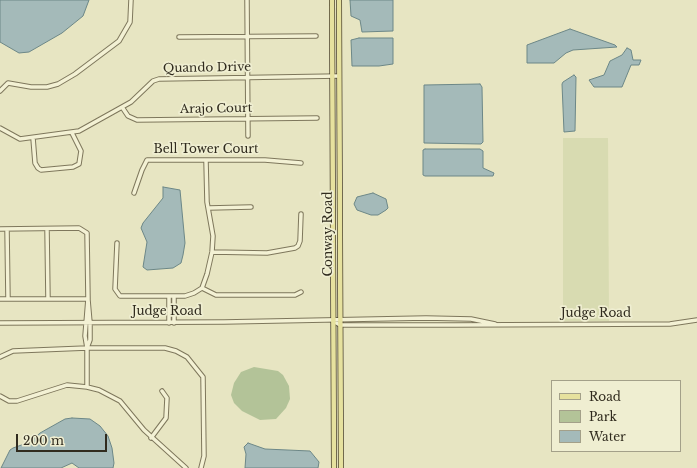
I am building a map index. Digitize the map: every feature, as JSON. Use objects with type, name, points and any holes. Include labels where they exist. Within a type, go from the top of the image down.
[{"type":"main road","name":"Conway Road","points":[[332,0],[334,468]]},
{"type":"main road","name":"Conway Road","points":[[339,0],[341,468]]},
{"type":"main road","points":[[332,171],[339,183]]},
{"type":"main road","points":[[334,398],[340,410]]},
{"type":"street","points":[[0,91],[8,84],[47,87],[58,84],[75,74],[119,42],[130,22],[131,0]]},
{"type":"street","points":[[247,0],[248,136]]},
{"type":"street","points":[[179,37],[316,36]]},
{"type":"street","name":"Quando Drive","points":[[0,128],[20,139],[79,131],[122,107],[140,94],[154,81],[159,79],[339,76]]},
{"type":"street","name":"Arajo Court","points":[[122,107],[128,116],[137,120],[316,118]]},
{"type":"street","points":[[33,138],[35,163],[38,168],[41,170],[73,167],[79,164],[81,152],[72,133]]},
{"type":"street","name":"Bell Tower Court","points":[[134,193],[147,160],[265,160],[301,163]]},
{"type":"street","points":[[117,243],[115,289],[120,296],[190,295],[202,288],[212,252],[213,236],[209,208],[206,161]]},
{"type":"street","points":[[209,208],[251,207]]},
{"type":"street","points":[[212,252],[267,254],[295,248],[298,246],[300,241],[301,214]]},
{"type":"street","points":[[0,229],[79,228],[87,233],[88,299],[85,323],[87,348],[87,387]]},
{"type":"street","points":[[7,229],[8,299]]},
{"type":"street","points":[[47,229],[48,299]]},
{"type":"street","points":[[202,288],[216,295],[295,295],[301,292]]},
{"type":"street","points":[[169,296],[169,322]]},
{"type":"street","points":[[174,296],[174,323]]},
{"type":"street","points":[[0,299],[88,299]]},
{"type":"street","points":[[87,348],[90,336],[90,305],[88,299]]},
{"type":"street","points":[[169,307],[174,307]]},
{"type":"street","name":"Judge Road","points":[[0,323],[174,323],[333,321],[340,319],[471,319],[495,324]]},
{"type":"street","name":"Judge Road","points":[[340,325],[670,324],[697,320]]},
{"type":"street","points":[[333,321],[340,325]]},
{"type":"street","points":[[85,336],[90,336]]},
{"type":"street","points":[[0,357],[13,351],[87,348],[165,348],[187,356],[203,377],[204,456],[201,468]]},
{"type":"street","points":[[0,396],[9,401],[17,401],[54,388],[67,386],[87,387],[99,390],[120,401],[151,438],[186,468]]},
{"type":"street","points":[[151,438],[166,418],[167,398],[162,391]]},
{"type":"green space","points":[[563,138],[608,138],[609,321],[563,321]]},
{"type":"green space","points":[[254,367],[278,371],[283,375],[289,386],[290,399],[286,408],[276,419],[260,420],[242,411],[234,403],[231,395],[234,383],[241,372]]},
{"type":"water","points":[[0,0],[89,0],[83,16],[62,33],[29,52],[19,53],[0,42]]},
{"type":"water","points":[[350,0],[393,0],[393,31],[362,32],[360,20],[351,16]]},
{"type":"water","points":[[570,29],[617,47],[573,50],[566,53],[554,63],[527,63],[527,45]]},
{"type":"water","points":[[359,38],[393,38],[393,64],[379,66],[352,66],[351,40]]},
{"type":"water","points":[[627,48],[631,50],[633,60],[641,60],[639,65],[631,65],[622,87],[594,87],[589,80],[604,75],[610,61],[622,55]]},
{"type":"water","points":[[574,75],[576,77],[575,131],[564,132],[562,84]]},
{"type":"water","points":[[480,84],[482,87],[483,142],[481,144],[424,143],[424,85]]},
{"type":"water","points":[[480,149],[483,151],[483,168],[494,173],[493,176],[425,176],[423,175],[423,150]]},
{"type":"water","points":[[163,187],[180,190],[185,243],[183,255],[181,263],[173,268],[147,270],[143,267],[147,242],[141,228],[143,223],[163,198]]},
{"type":"water","points":[[373,193],[386,199],[388,208],[378,215],[371,215],[357,210],[354,204],[357,197]]},
{"type":"water","points":[[65,419],[90,419],[100,426],[108,436],[112,448],[114,463],[113,468],[79,468],[72,463],[61,468],[1,468],[10,450],[30,442],[40,433]]},
{"type":"water","points":[[248,443],[265,449],[310,451],[319,462],[318,468],[245,468],[246,454],[244,447]]}]
